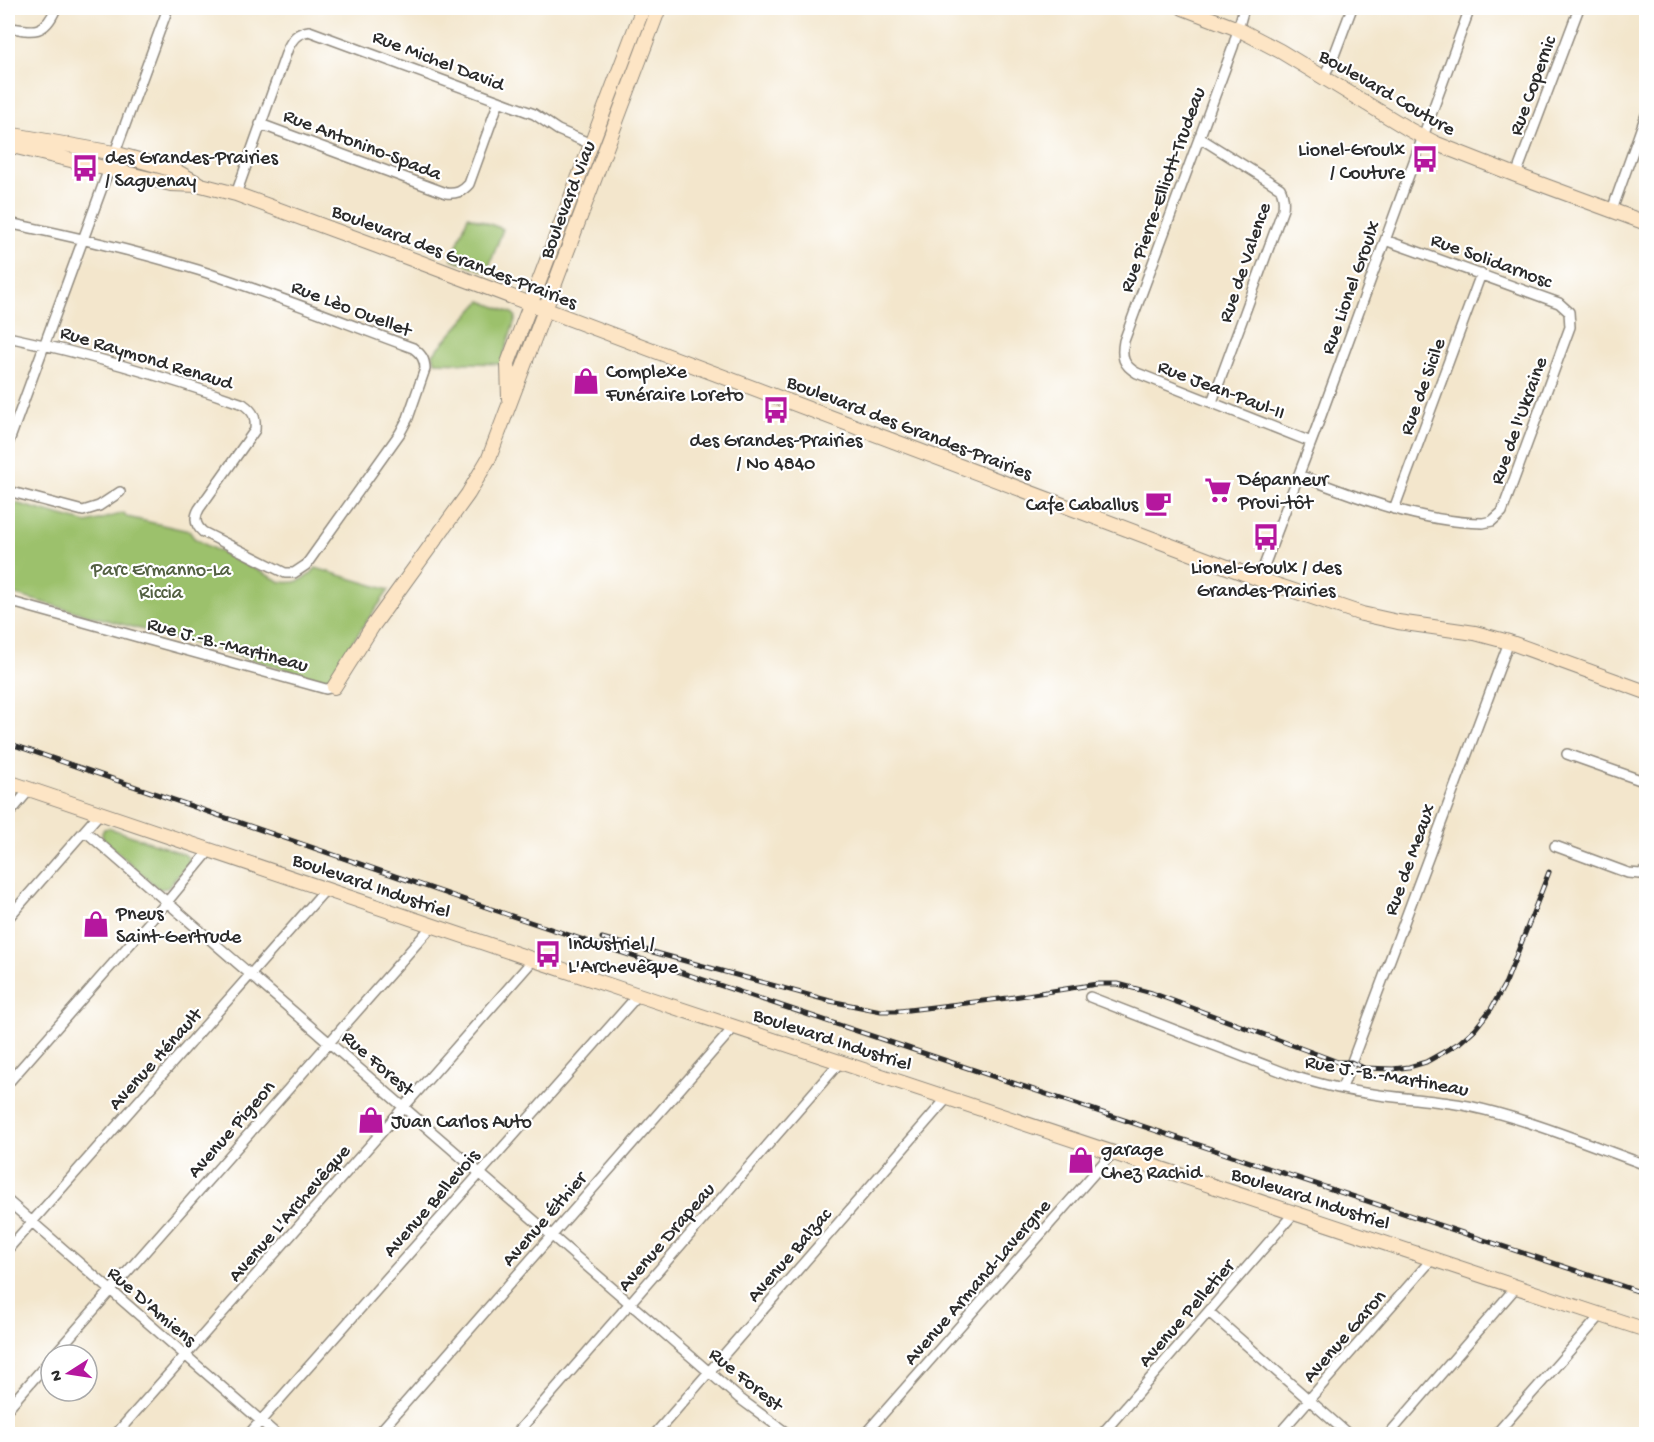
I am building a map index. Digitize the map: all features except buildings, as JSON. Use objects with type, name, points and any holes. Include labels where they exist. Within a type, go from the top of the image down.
[{"type":"street","points":[[8,27],[27,31],[41,29],[47,25],[56,8]]},
{"type":"street","points":[[8,444],[168,8]]},
{"type":"street","name":"Boulevard Viau","points":[[509,404],[508,363],[643,8]]},
{"type":"street","name":"Boulevard Viau","points":[[334,687],[372,627],[476,481],[489,458],[659,8]]},
{"type":"street","name":"Boulevard Couture","points":[[1183,8],[1238,29],[1280,51],[1422,136],[1516,175],[1647,223]]},
{"type":"street","name":"Rue Pierre-Elliott-Trudeau","points":[[1124,362],[1124,341],[1233,47],[1244,8]]},
{"type":"street","points":[[1323,77],[1332,62],[1352,8]]},
{"type":"street","name":"Rue Lionel Groulx","points":[[1259,579],[1470,8]]},
{"type":"street","name":"Rue Copernic","points":[[1516,175],[1579,8]]},
{"type":"street","name":"Rue Michel David","points":[[236,194],[288,48],[299,33],[309,31],[534,114],[558,130],[591,144]]},
{"type":"street","name":"Rue Antonino-Spada","points":[[260,124],[446,194],[454,194],[465,189],[469,184],[499,101]]},
{"type":"street","points":[[1612,210],[1647,115]]},
{"type":"street","name":"Boulevard des Grandes-Prairies","points":[[8,134],[114,153],[174,170],[201,185]]},
{"type":"street","name":"Rue de Valence","points":[[1200,138],[1280,188],[1284,194],[1284,202],[1212,402]]},
{"type":"street","name":"Boulevard des Grandes-Prairies","points":[[8,145],[171,184],[201,185],[236,194],[1259,579],[1362,614],[1398,622],[1475,633],[1509,642],[1647,692]]},
{"type":"street","points":[[8,224],[84,238]]},
{"type":"street","name":"Rue Lèo Ouellet","points":[[84,238],[199,270],[253,289],[413,348],[425,361],[423,376],[405,425],[306,565],[300,570],[294,573],[278,570],[203,532],[196,521]]},
{"type":"street","name":"Rue Solidarnosc","points":[[1385,240],[1559,303],[1569,312],[1570,327]]},
{"type":"street","name":"Rue de Sicile","points":[[1394,509],[1481,274]]},
{"type":"street","name":"Rue de l'Ukraine","points":[[1394,509],[1474,523],[1492,521],[1502,512],[1570,327]]},
{"type":"street","name":"Rue Raymond Renaud","points":[[8,337],[145,371],[243,404],[252,410],[256,418],[255,430],[199,509],[196,521]]},
{"type":"street","name":"Rue Jean-Paul-II","points":[[1124,362],[1137,373],[1311,442]]},
{"type":"street","points":[[1299,475],[1394,509]]},
{"type":"street","points":[[8,490],[83,511],[99,506],[120,492]]},
{"type":"street","name":"Rue J.-B.-Martineau","points":[[8,601],[326,689],[334,687]]},
{"type":"street","name":"Rue de Meaux","points":[[1342,1088],[1509,642]]},
{"type":"street","points":[[1567,754],[1647,782]]},
{"type":"street","name":"Boulevard Industriel","points":[[8,782],[1647,1330]]},
{"type":"street","points":[[8,815],[30,789]]},
{"type":"street","points":[[8,918],[100,813]]},
{"type":"street","name":"Rue Forest","points":[[85,831],[739,1398],[788,1434]]},
{"type":"street","points":[[1555,846],[1628,873],[1641,874],[1647,870]]},
{"type":"street","points":[[8,1083],[210,850]]},
{"type":"street","name":"Avenue Hénault","points":[[8,1249],[326,890]]},
{"type":"street","name":"Avenue Pigeon","points":[[65,1343],[433,925]]},
{"type":"street","name":"Avenue L'Archevêque","points":[[116,1434],[534,959]]},
{"type":"street","name":"Avenue Bellevois","points":[[249,1434],[638,994]]},
{"type":"street","name":"Rue J.-B.-Martineau","points":[[1090,997],[1262,1065],[1314,1082],[1372,1094],[1444,1102],[1483,1110],[1647,1165]]},
{"type":"street","name":"Avenue Éthier","points":[[378,1434],[735,1026]]},
{"type":"street","name":"Avenue Drapeau","points":[[516,1434],[841,1061]]},
{"type":"street","name":"Avenue Balzac","points":[[655,1434],[948,1097]]},
{"type":"street","name":"Avenue Armand-Lavergne","points":[[866,1434],[1113,1152]]},
{"type":"street","name":"Rue D'Amiens","points":[[8,1201],[276,1434]]},
{"type":"street","name":"Avenue Pelletier","points":[[1102,1434],[1295,1212]]},
{"type":"street","name":"Avenue Garon","points":[[1279,1434],[1433,1258]]},
{"type":"street","points":[[1389,1434],[1517,1286]]},
{"type":"street","points":[[1209,1312],[1348,1434]]},
{"type":"street","points":[[1496,1434],[1601,1315]]},
{"type":"street","points":[[8,1408],[39,1373]]},
{"type":"green space","points":[[468,216],[503,229],[487,272],[452,259]]},
{"type":"green space","points":[[481,301],[512,313],[516,317],[502,360],[503,364],[435,362],[433,354]]},
{"type":"green space","name":"Parc Ermanno-La Riccia","points":[[8,501],[87,523],[124,513],[127,517],[189,531],[194,538],[206,545],[281,582],[300,580],[316,568],[389,590],[351,644],[331,679],[322,679],[8,593]]},
{"type":"green space","points":[[109,828],[184,854],[189,858],[189,863],[167,888],[159,889],[103,839],[104,829]]},
{"type":"railway","points":[[8,743],[509,915],[1646,1294]]},
{"type":"railway","points":[[602,938],[830,1001],[881,1011],[900,1011],[1008,998],[1097,984],[1118,984],[1152,993],[1338,1062],[1351,1062],[1364,1068],[1393,1069],[1426,1062],[1459,1043],[1475,1029],[1491,1009],[1506,982],[1549,872]]},
{"type":"place","name":"Lionel-Groulx / Couture","points":[[1425,159]]},
{"type":"place","name":"des Grandes-Prairies / Saguenay","points":[[85,168]]},
{"type":"place","name":"Complexe Funéraire Loreto","points":[[586,381]]},
{"type":"place","name":"des Grandes-Prairies / No 4840","points":[[776,410]]},
{"type":"place","name":"Dépanneur Provi-tôt","points":[[1218,490]]},
{"type":"place","name":"Cafe Caballus","points":[[1158,503]]},
{"type":"place","name":"Lionel-Groulx / des Grandes-Prairies","points":[[1266,537]]},
{"type":"place","name":"Pneus Saint-Gertrude","points":[[96,924]]},
{"type":"place","name":"Industriel / L'Archevêque","points":[[548,954]]},
{"type":"place","name":"Juan Carlos Auto","points":[[371,1120]]},
{"type":"place","name":"garage Chez Rachid","points":[[1081,1160]]}]
